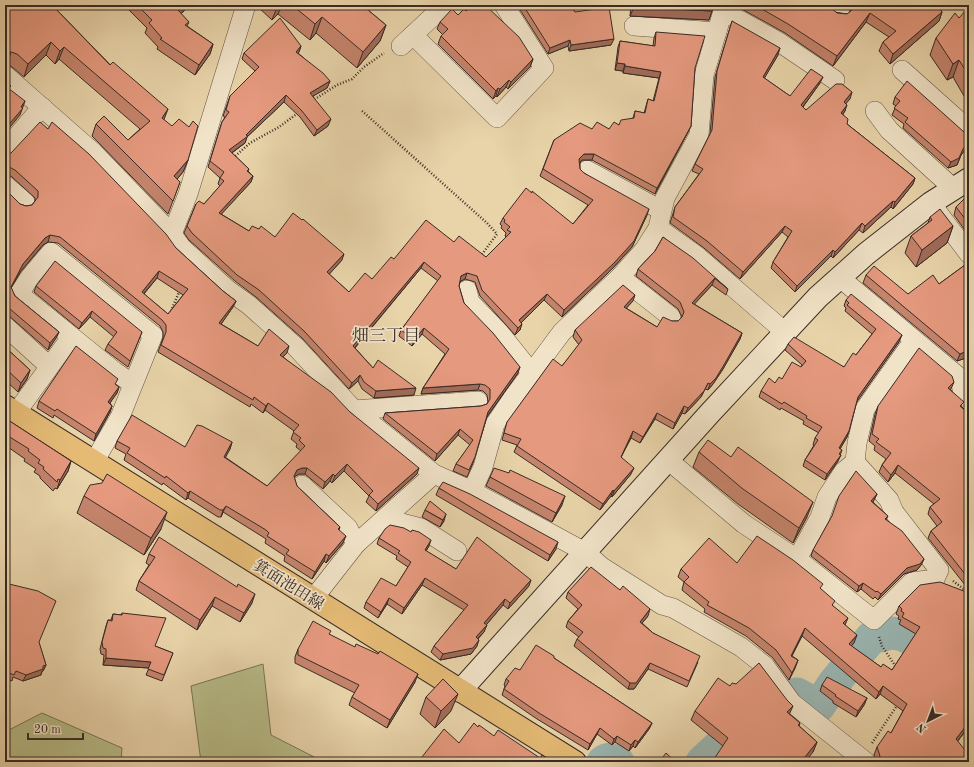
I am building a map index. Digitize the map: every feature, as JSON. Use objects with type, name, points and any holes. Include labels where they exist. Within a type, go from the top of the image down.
[{"type":"main road","name":"箕面池田線","points":[[11,409],[570,759]]},
{"type":"street","points":[[172,234],[188,194],[246,5]]},
{"type":"street","points":[[445,5],[407,40],[496,118],[544,68],[504,5]]},
{"type":"street","points":[[472,491],[483,467],[495,424],[531,372],[562,332],[620,276],[644,250],[658,228],[665,198],[698,135],[704,75],[723,8],[779,42],[835,80]]},
{"type":"street","points":[[634,26],[717,32]]},
{"type":"street","points":[[902,70],[969,130]]},
{"type":"street","points":[[5,75],[94,153],[172,234],[181,247],[228,290],[249,305],[295,346],[354,410],[434,474],[472,491],[585,552],[602,567],[662,605],[673,608],[741,647],[765,666],[792,703],[864,760]]},
{"type":"street","points":[[5,150],[42,107]]},
{"type":"street","points":[[460,691],[785,332],[839,277],[931,203],[961,184],[890,130],[875,111]]},
{"type":"street","points":[[587,170],[661,210]]},
{"type":"street","points":[[5,185],[25,202]]},
{"type":"street","points":[[931,203],[969,254]]},
{"type":"street","points":[[658,228],[697,256],[785,332]]},
{"type":"street","points":[[94,462],[120,417],[134,384],[153,335],[52,252],[30,277],[19,294],[114,371],[134,384]]},
{"type":"street","points":[[620,276],[671,317]]},
{"type":"street","points":[[839,277],[959,378],[963,392],[969,398]]},
{"type":"street","points":[[467,290],[470,302],[499,332],[531,372]]},
{"type":"street","points":[[5,326],[49,366]]},
{"type":"street","points":[[11,409],[49,366],[71,337]]},
{"type":"street","points":[[797,559],[820,517],[826,497],[844,471],[855,462],[857,443],[865,409],[914,340]]},
{"type":"street","points":[[354,410],[478,401]]},
{"type":"street","points":[[668,460],[744,524],[797,559],[874,620],[912,582],[935,579],[939,570],[894,512],[889,500],[855,462]]},
{"type":"street","points":[[313,599],[356,544],[386,519],[434,474]]},
{"type":"street","points":[[302,485],[348,528],[356,544]]},
{"type":"street","points":[[386,519],[421,528],[445,550]]},
{"type":"path","points":[[309,102],[337,85],[352,79],[364,67],[383,53],[407,40]]},
{"type":"path","points":[[362,111],[487,223],[497,234],[478,258]]},
{"type":"path","points":[[228,162],[250,143],[279,127],[299,112]]},
{"type":"path","points":[[153,335],[160,329],[172,309],[180,292],[180,286]]},
{"type":"path","points":[[882,646],[899,672]]},
{"type":"path","points":[[864,760],[902,697]]},
{"type":"green space","points":[[263,664],[271,735],[324,762],[201,762],[191,686]]},
{"type":"green space","points":[[42,713],[122,748],[121,762],[5,762],[5,732]]},
{"type":"building","points":[[5,5],[52,5],[110,65],[113,62],[168,109],[162,118],[172,126],[179,119],[189,127],[193,121],[198,126],[188,160],[174,176],[180,182],[173,201],[96,124],[104,116],[128,140],[150,121],[64,47],[60,51],[51,42],[28,64],[17,54],[11,52],[5,53]]},
{"type":"building","points":[[137,5],[183,5],[178,10],[189,22],[185,25],[213,44],[199,65],[160,39],[162,38],[149,23],[152,20]]},
{"type":"building","points":[[292,5],[362,5],[386,25],[363,52],[322,17],[315,24]]},
{"type":"building","points":[[472,5],[485,5],[519,37],[533,59],[511,82],[509,80],[496,91],[441,36],[448,29],[440,22],[452,9],[458,15],[464,9],[466,11]]},
{"type":"building","points":[[523,5],[570,5],[575,12],[609,7],[614,39],[571,45],[570,40],[550,48]]},
{"type":"building","points":[[634,5],[714,5],[712,11],[634,7]]},
{"type":"building","points":[[755,5],[799,5],[803,7],[812,5],[828,5],[837,13],[847,14],[852,10],[853,5],[937,5],[942,12],[893,54],[883,42],[896,31],[870,13],[837,56],[788,24]]},
{"type":"building","points":[[966,10],[969,14],[969,76],[959,60],[953,64],[936,38],[955,13],[959,18]]},
{"type":"building","points":[[280,18],[301,46],[296,52],[323,73],[330,81],[310,93],[331,119],[317,130],[302,111],[286,95],[246,135],[248,136],[229,150],[249,169],[247,171],[253,176],[219,213],[249,231],[252,226],[259,229],[261,226],[275,237],[293,213],[302,220],[303,219],[344,254],[327,272],[349,292],[365,273],[372,279],[391,257],[394,259],[426,220],[454,242],[459,236],[486,257],[511,232],[507,230],[510,227],[504,222],[505,220],[503,218],[526,188],[532,193],[532,191],[573,224],[593,200],[543,169],[554,140],[580,123],[592,129],[597,122],[609,129],[614,122],[619,125],[621,120],[634,118],[635,111],[645,113],[648,99],[654,101],[661,72],[625,66],[625,64],[617,63],[620,41],[655,46],[656,32],[705,36],[695,68],[691,126],[657,188],[594,154],[584,154],[579,159],[580,169],[584,173],[649,209],[634,241],[614,263],[564,310],[547,294],[519,320],[522,324],[518,328],[482,290],[477,276],[467,273],[461,276],[459,286],[464,303],[493,333],[520,367],[488,412],[475,457],[469,470],[456,464],[473,440],[460,429],[437,454],[385,413],[481,406],[487,404],[490,399],[490,389],[485,385],[480,384],[423,388],[449,349],[424,328],[414,340],[401,330],[441,276],[424,262],[353,346],[373,368],[378,360],[416,388],[376,391],[364,382],[360,375],[352,383],[305,332],[259,290],[237,275],[192,233],[187,226],[196,204],[199,201],[204,204],[224,181],[220,178],[224,172],[210,161],[222,122],[229,112],[226,110],[230,96],[259,67],[244,53]]},
{"type":"building","points":[[732,21],[780,48],[763,77],[790,96],[811,69],[823,77],[801,105],[806,110],[836,84],[842,84],[852,92],[844,102],[847,105],[841,113],[848,119],[847,124],[915,178],[895,202],[893,201],[865,226],[862,223],[835,252],[833,250],[797,286],[773,262],[792,231],[785,226],[743,272],[707,241],[673,217],[675,207],[703,169],[695,164],[712,130],[717,71]]},
{"type":"building","points":[[5,80],[11,86],[8,88],[25,101],[21,107],[23,108],[5,129]]},
{"type":"building","points":[[907,81],[964,132],[969,133],[969,142],[963,149],[959,158],[951,162],[905,122],[908,118],[894,108],[900,101],[895,97]]},
{"type":"building","points":[[40,122],[48,129],[52,122],[89,154],[166,234],[176,248],[236,301],[219,323],[258,346],[269,329],[289,346],[280,355],[331,392],[350,412],[419,468],[378,504],[369,495],[373,491],[347,464],[335,476],[333,474],[325,482],[307,468],[297,470],[294,476],[297,486],[340,527],[338,529],[346,536],[329,556],[326,554],[315,572],[286,554],[289,550],[267,536],[269,533],[266,530],[226,506],[223,510],[220,510],[190,491],[188,493],[166,476],[165,478],[127,453],[130,448],[117,441],[132,415],[185,447],[197,425],[202,426],[232,442],[224,457],[267,486],[305,446],[299,440],[301,438],[293,432],[299,425],[268,403],[266,406],[254,397],[253,400],[161,345],[166,332],[166,325],[162,320],[60,237],[50,235],[45,238],[23,264],[11,287],[15,296],[59,332],[50,343],[10,309],[5,309],[5,189],[20,204],[26,206],[32,205],[38,197],[38,191],[15,170],[9,167],[5,169],[5,154],[11,153]],"holes":[[[159,271],[188,289],[168,314],[142,292]]]},
{"type":"building","points":[[969,198],[969,224],[956,207],[964,199],[966,200]]},
{"type":"building","points":[[940,209],[953,226],[922,250],[911,236],[932,220],[930,217]]},
{"type":"building","points":[[663,237],[693,258],[728,289],[715,278],[692,303],[742,333],[716,378],[710,384],[708,383],[704,391],[688,408],[684,406],[675,423],[657,413],[643,437],[633,431],[621,457],[634,468],[614,491],[613,490],[603,504],[517,446],[521,439],[504,433],[507,422],[553,359],[562,366],[582,340],[575,330],[623,285],[635,295],[624,307],[657,327],[663,317],[672,321],[678,321],[682,317],[684,312],[680,302],[638,269],[655,251]]},
{"type":"building","points":[[55,261],[142,332],[130,361],[108,344],[117,332],[92,311],[82,323],[36,286]]},
{"type":"building","points":[[969,262],[969,350],[960,354],[866,275],[874,266],[908,294],[933,275],[939,284]]},
{"type":"building","points":[[851,294],[902,335],[858,397],[849,431],[839,448],[842,450],[839,454],[841,455],[827,474],[805,460],[818,440],[815,438],[822,427],[806,418],[807,416],[784,402],[782,404],[761,391],[769,378],[775,383],[779,377],[782,379],[792,362],[801,367],[806,361],[788,344],[794,337],[844,367],[853,353],[856,355],[876,329],[847,305],[849,303],[846,300]]},
{"type":"building","points":[[76,346],[118,379],[115,384],[119,387],[108,402],[112,406],[96,434],[57,409],[55,411],[39,401]]},
{"type":"building","points":[[5,347],[30,370],[21,383],[5,368]]},
{"type":"building","points":[[919,348],[952,376],[954,382],[948,388],[964,402],[960,406],[969,414],[969,579],[931,531],[942,522],[930,507],[940,499],[898,465],[891,475],[882,465],[891,453],[876,442],[879,439],[872,434],[878,406]]},
{"type":"building","points":[[5,418],[71,461],[60,480],[58,479],[57,482],[43,469],[44,467],[38,463],[40,460],[28,451],[29,449],[5,434]]},
{"type":"building","points":[[708,440],[731,457],[738,447],[813,502],[799,528],[743,489],[699,452]]},
{"type":"building","points":[[494,468],[509,473],[510,470],[565,496],[556,513],[490,477]]},
{"type":"building","points":[[856,471],[877,494],[871,501],[888,516],[885,519],[902,531],[924,559],[920,564],[907,568],[881,594],[863,583],[859,586],[813,550],[832,516],[839,496]]},
{"type":"building","points":[[107,474],[167,512],[151,538],[84,496],[90,485],[102,483]]},
{"type":"building","points":[[443,482],[470,494],[558,542],[550,555],[439,488]]},
{"type":"building","points":[[430,501],[446,514],[443,520],[425,510]]},
{"type":"building","points":[[390,525],[404,528],[411,532],[412,530],[419,532],[431,540],[425,550],[456,569],[477,537],[531,580],[510,603],[505,599],[484,623],[487,625],[476,637],[479,640],[473,648],[443,654],[434,646],[468,605],[425,578],[404,608],[389,598],[381,612],[366,602],[381,578],[396,586],[411,562],[398,553],[400,551],[379,538],[385,529]]},
{"type":"building","points":[[757,536],[793,560],[823,584],[820,588],[835,601],[832,605],[848,618],[843,623],[857,635],[849,644],[881,667],[883,664],[892,670],[920,627],[902,617],[904,613],[901,611],[902,609],[899,606],[920,585],[940,582],[969,593],[969,722],[956,739],[969,755],[969,762],[877,762],[880,756],[877,747],[888,731],[891,733],[907,704],[883,686],[879,692],[805,628],[791,656],[798,660],[792,673],[776,650],[749,628],[707,605],[709,602],[684,582],[689,577],[681,569],[709,538],[737,563]]},
{"type":"building","points":[[159,537],[237,587],[238,584],[255,594],[244,613],[215,597],[200,620],[139,581],[155,557],[149,554]]},
{"type":"building","points":[[591,567],[620,590],[623,586],[650,609],[640,622],[653,633],[700,656],[689,681],[650,663],[636,683],[630,683],[577,639],[583,632],[568,621],[582,605],[568,592]]},
{"type":"building","points":[[5,583],[38,591],[56,601],[39,642],[46,665],[43,666],[43,669],[26,675],[16,671],[14,675],[5,671]]},
{"type":"building","points":[[122,613],[166,618],[155,646],[173,653],[164,675],[148,669],[151,662],[106,658],[106,649],[103,648],[102,642],[108,620],[112,621],[113,614],[122,615]]},
{"type":"building","points":[[313,621],[331,631],[329,634],[355,647],[356,644],[378,654],[380,651],[418,674],[390,720],[352,697],[359,685],[298,655],[298,649]]},
{"type":"building","points":[[536,645],[652,723],[638,742],[635,740],[631,745],[617,736],[614,739],[600,728],[590,744],[539,713],[504,689],[509,681],[506,679],[515,668],[520,670]]},
{"type":"building","points":[[759,663],[793,706],[787,712],[800,723],[798,725],[817,742],[801,762],[712,762],[728,738],[695,711],[718,678],[730,686],[732,683],[736,684]]},
{"type":"building","points":[[827,677],[867,698],[858,711],[835,696],[836,695],[822,685]]},
{"type":"building","points":[[443,679],[458,694],[441,711],[426,697]]},
{"type":"building","points":[[474,723],[494,736],[498,730],[540,758],[542,755],[554,762],[418,762],[444,729],[459,743]]},
{"type":"building","points":[[666,753],[676,762],[659,762]]},
{"type":"building","points":[[857,759],[862,762],[855,762]]},
{"type":"waterway","points":[[702,762],[746,724],[770,707],[783,700],[797,694],[819,706],[834,683],[871,638],[892,633],[904,635],[934,653],[945,653],[952,646],[964,612],[969,605]]},
{"type":"waterway","points":[[603,762],[610,759],[618,762]]},
{"type":"district","name":"畑三丁目","points":[[386,335]]}]
